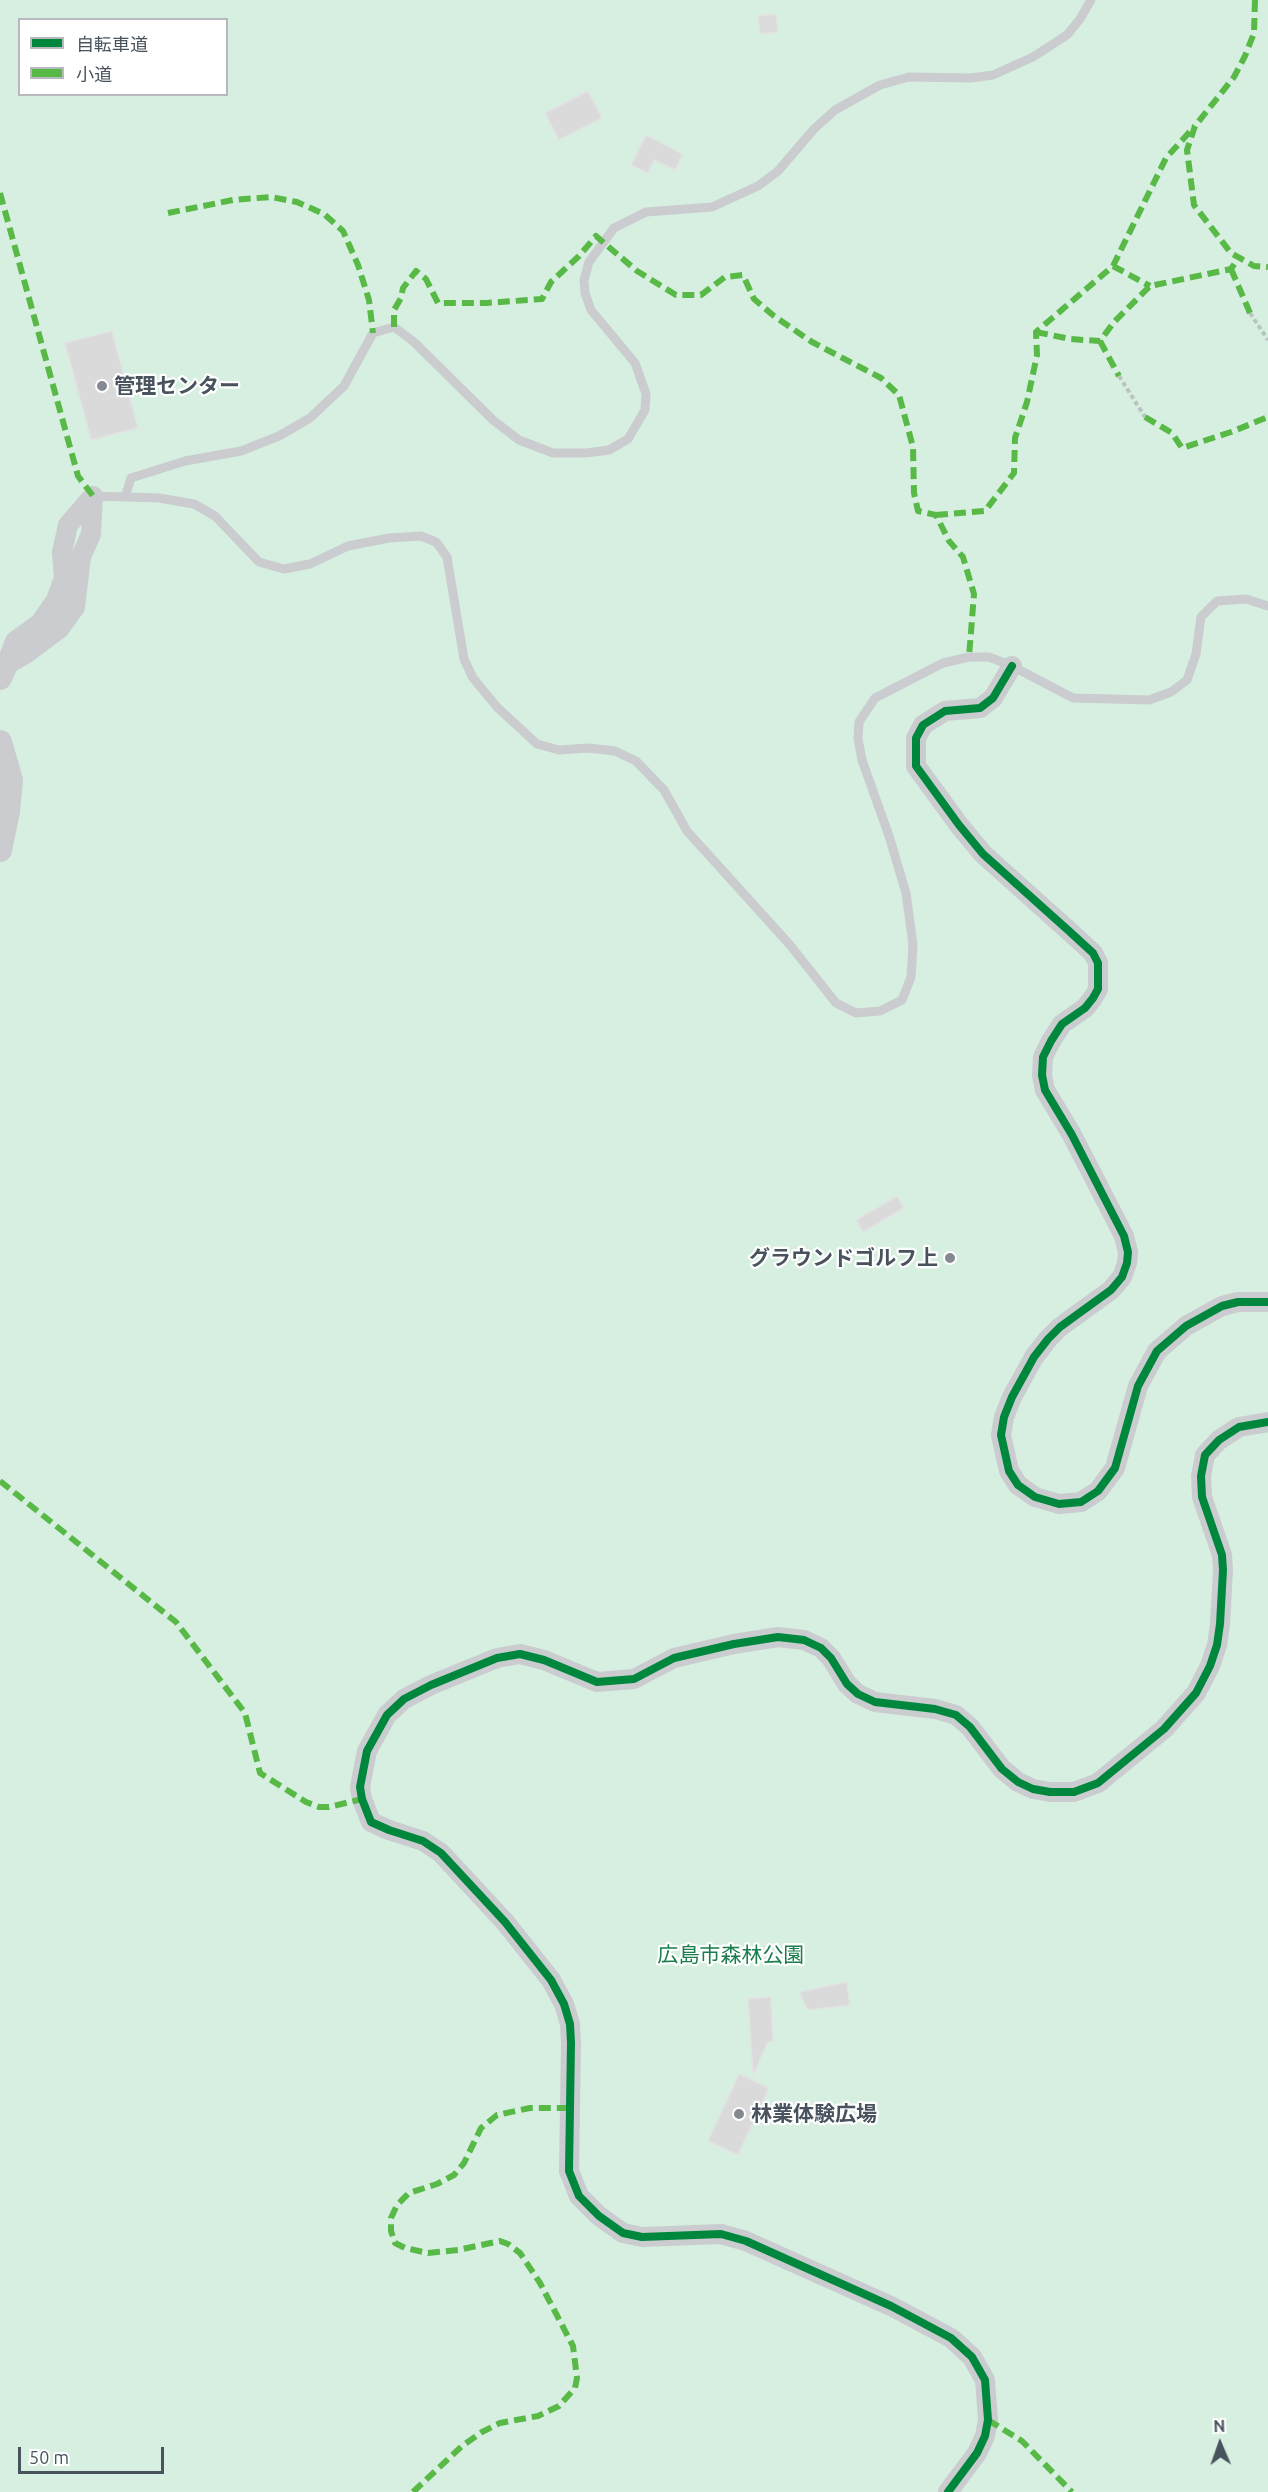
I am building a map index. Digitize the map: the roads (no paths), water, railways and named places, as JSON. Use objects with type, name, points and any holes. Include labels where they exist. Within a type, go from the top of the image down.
[{"type":"street","points":[[3,672],[15,641],[40,623],[56,600],[64,578],[62,552],[68,525],[93,496]]},
{"type":"street","points":[[1012,666],[993,698],[980,708],[945,711],[923,724],[916,738],[916,766],[983,854],[1070,931],[1093,953],[1098,963],[1099,983],[1094,998],[1085,1008],[1062,1024],[1043,1057],[1042,1075],[1045,1090],[1072,1135],[1114,1215],[1124,1236],[1128,1252],[1127,1263],[1117,1284],[1060,1327],[1048,1339],[1034,1357],[1012,1397],[1004,1417],[1001,1435],[1009,1471],[1018,1485],[1035,1497],[1059,1504],[1081,1502],[1098,1491],[1115,1468],[1138,1386],[1157,1351],[1186,1326],[1222,1306],[1238,1302],[1268,1302]]},
{"type":"street","points":[[0,742],[11,780],[8,811],[0,850]]},
{"type":"street","points":[[948,2492],[977,2453],[985,2436],[988,2420],[985,2380],[972,2357],[951,2338],[902,2311],[746,2241],[721,2234],[642,2237],[623,2233],[599,2216],[579,2196],[570,2171],[571,2043],[570,2024],[564,2004],[551,1980],[505,1922],[441,1853],[423,1841],[371,1822],[360,1787],[367,1751],[387,1715],[404,1699],[431,1685],[497,1658],[520,1654],[544,1660],[597,1682],[634,1680],[674,1658],[734,1644],[778,1637],[804,1640],[821,1648],[831,1658],[847,1684],[858,1694],[875,1702],[935,1709],[956,1715],[970,1727],[1002,1769],[1018,1782],[1033,1789],[1074,1792],[1098,1784],[1164,1729],[1196,1693],[1210,1666],[1217,1645],[1220,1624],[1223,1570],[1222,1555],[1202,1497],[1205,1455],[1219,1440],[1239,1427],[1268,1422]]},
{"type":"lane","points":[[125,497],[131,478],[185,460],[241,451],[279,436],[310,418],[345,386],[373,333],[394,327],[414,342],[493,420],[519,440],[553,453],[609,450],[628,439],[645,410],[646,402],[646,394],[634,363],[591,310],[585,293],[584,280],[589,262],[614,228],[646,212],[712,207],[758,186],[778,171],[814,129],[835,110],[880,85],[909,77],[971,78],[993,75],[1033,57],[1067,35],[1091,0]]},
{"type":"lane","points":[[93,496],[159,498],[194,504],[216,516],[259,562],[284,569],[310,564],[348,546],[389,538],[421,536],[436,542],[447,557],[464,659],[473,678],[497,706],[537,744],[559,750],[588,748],[615,751],[636,761],[664,790],[687,831],[790,945],[836,1003],[856,1012],[880,1011],[902,1000],[911,977],[913,945],[906,893],[862,760],[858,739],[859,722],[875,698],[943,663],[969,657],[989,657],[1012,666],[1072,698],[1149,700],[1171,692],[1187,680],[1196,654],[1201,618],[1217,601],[1246,599],[1268,606]]},
{"type":"place","name":"管理センター","points":[[102,386]]},
{"type":"place","name":"グラウンドゴルフ上","points":[[950,1258]]},
{"type":"place","name":"林業体験広場","points":[[739,2114]]},
{"type":"park label","name":"広島市森林公園","points":[[731,1955]]}]
